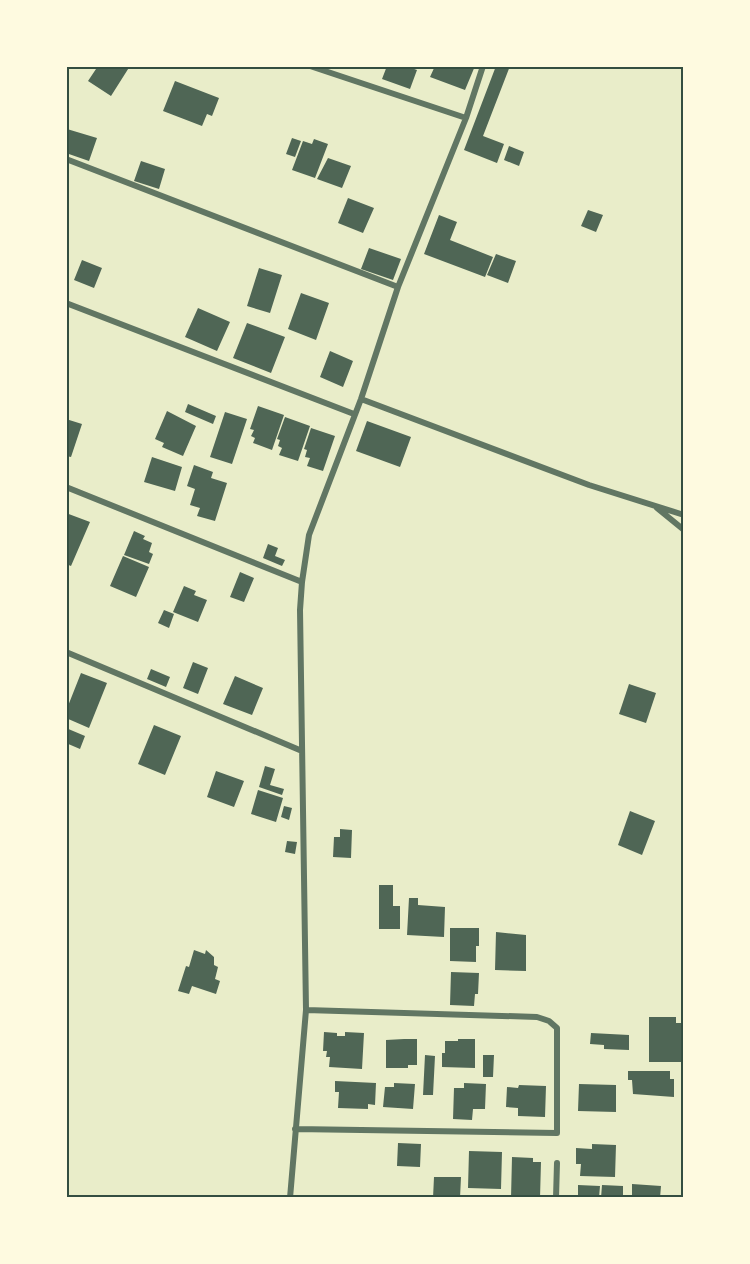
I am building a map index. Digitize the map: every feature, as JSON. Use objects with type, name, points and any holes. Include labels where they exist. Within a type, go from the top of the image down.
[{"type":"street","points":[[310,66],[466,118]]},
{"type":"street","points":[[290,1198],[306,1010],[302,582],[309,535],[361,399],[398,287],[466,118],[483,66]]},
{"type":"street","points":[[66,159],[398,287]]},
{"type":"street","points":[[66,303],[354,414]]},
{"type":"street","points":[[361,399],[589,485],[649,502],[684,515]]},
{"type":"street","points":[[66,487],[302,582]]},
{"type":"street","points":[[649,502],[684,530]]},
{"type":"street","points":[[66,652],[302,751]]},
{"type":"street","points":[[295,1129],[557,1133],[557,1028],[549,1021],[537,1017],[306,1010]]},
{"type":"street","points":[[556,1198],[557,1163]]},
{"type":"building","points":[[98,66],[130,66],[111,96],[88,81]]},
{"type":"building","points":[[387,66],[406,66],[417,70],[410,89],[382,79]]},
{"type":"building","points":[[435,66],[475,66],[465,90],[430,77]]},
{"type":"building","points":[[496,66],[510,66],[483,136],[504,144],[497,163],[464,150]]},
{"type":"building","points":[[175,81],[219,98],[212,116],[207,114],[202,126],[163,111]]},
{"type":"building","points":[[67,129],[97,138],[89,161],[66,153]]},
{"type":"building","points":[[292,138],[301,141],[295,157],[286,154]]},
{"type":"building","points":[[314,139],[328,144],[315,178],[292,170],[303,141],[312,144]]},
{"type":"building","points":[[509,146],[524,152],[519,166],[504,160]]},
{"type":"building","points":[[328,158],[351,166],[342,188],[317,179]]},
{"type":"building","points":[[141,161],[165,169],[159,189],[134,181]]},
{"type":"building","points":[[348,198],[374,208],[363,233],[338,223]]},
{"type":"building","points":[[588,210],[603,215],[596,232],[581,226]]},
{"type":"building","points":[[439,215],[457,222],[450,240],[493,257],[485,277],[424,254]]},
{"type":"building","points":[[369,248],[401,259],[393,280],[361,269]]},
{"type":"building","points":[[496,254],[516,261],[508,283],[487,275]]},
{"type":"building","points":[[82,260],[102,268],[94,288],[74,280]]},
{"type":"building","points":[[259,268],[282,275],[270,313],[247,306]]},
{"type":"building","points":[[301,293],[329,303],[316,340],[288,329]]},
{"type":"building","points":[[198,308],[230,322],[217,351],[185,337]]},
{"type":"building","points":[[247,323],[285,337],[271,373],[233,358]]},
{"type":"building","points":[[330,351],[353,361],[343,387],[320,377]]},
{"type":"building","points":[[188,404],[216,416],[213,424],[185,412]]},
{"type":"building","points":[[258,406],[284,415],[272,450],[253,443],[255,438],[251,436],[254,430],[250,429]]},
{"type":"building","points":[[167,411],[196,426],[183,456],[162,447],[164,443],[155,439]]},
{"type":"building","points":[[225,412],[247,419],[232,464],[210,457]]},
{"type":"building","points":[[285,417],[310,426],[298,461],[279,455],[282,448],[278,446],[280,440],[277,439]]},
{"type":"building","points":[[66,419],[82,424],[71,457],[66,456]]},
{"type":"building","points":[[367,421],[411,437],[400,467],[356,451]]},
{"type":"building","points":[[311,428],[335,436],[323,471],[307,466],[310,458],[305,457],[307,450],[304,449]]},
{"type":"building","points":[[152,457],[182,467],[175,491],[144,482]]},
{"type":"building","points":[[194,465],[213,472],[211,478],[227,483],[215,521],[197,516],[200,508],[190,505],[195,489],[187,486]]},
{"type":"building","points":[[66,513],[90,522],[71,566],[66,564]]},
{"type":"building","points":[[134,531],[145,536],[143,539],[152,543],[149,552],[153,554],[149,564],[124,555]]},
{"type":"building","points":[[268,544],[278,548],[275,556],[285,560],[282,566],[263,558]]},
{"type":"building","points":[[123,556],[149,567],[136,597],[110,586]]},
{"type":"building","points":[[240,572],[254,578],[244,602],[230,597]]},
{"type":"building","points":[[184,586],[196,591],[194,595],[207,600],[198,622],[173,612]]},
{"type":"building","points":[[164,610],[174,614],[169,628],[158,623]]},
{"type":"building","points":[[193,662],[208,668],[198,694],[183,688]]},
{"type":"building","points":[[151,669],[170,677],[166,687],[147,679]]},
{"type":"building","points":[[81,673],[107,683],[89,728],[66,718],[66,711]]},
{"type":"building","points":[[235,676],[263,688],[252,715],[223,704]]},
{"type":"building","points":[[629,684],[656,693],[646,723],[619,714]]},
{"type":"building","points":[[154,725],[181,736],[165,775],[138,764]]},
{"type":"building","points":[[66,728],[85,736],[80,749],[66,743]]},
{"type":"building","points":[[265,766],[275,769],[270,785],[284,789],[282,795],[259,787]]},
{"type":"building","points":[[216,771],[244,781],[234,807],[207,797]]},
{"type":"building","points":[[258,790],[283,798],[276,822],[251,814]]},
{"type":"building","points":[[284,806],[292,808],[289,820],[281,817]]},
{"type":"building","points":[[630,811],[655,821],[642,855],[618,845]]},
{"type":"building","points":[[340,829],[352,830],[351,858],[333,857],[334,837],[340,837]]},
{"type":"building","points":[[287,841],[297,842],[295,854],[285,852]]},
{"type":"building","points":[[379,885],[393,885],[393,906],[400,906],[400,929],[379,929]]},
{"type":"building","points":[[409,898],[418,898],[418,905],[445,907],[444,937],[407,935]]},
{"type":"building","points":[[450,928],[479,928],[476,962],[450,961]]},
{"type":"building","points":[[496,932],[526,935],[526,971],[495,970]]},
{"type":"building","points":[[194,950],[205,954],[206,950],[214,957],[214,965],[218,967],[215,979],[220,981],[216,994],[192,986],[189,994],[178,991]]},
{"type":"building","points":[[451,972],[479,973],[478,994],[475,994],[474,1006],[450,1005]]},
{"type":"building","points":[[649,1017],[676,1017],[676,1023],[684,1023],[684,1062],[649,1062]]},
{"type":"building","points":[[324,1032],[337,1033],[337,1036],[345,1036],[345,1032],[364,1033],[362,1069],[329,1067],[330,1057],[326,1057],[327,1051],[323,1051]]},
{"type":"building","points":[[591,1033],[629,1035],[629,1050],[604,1049],[604,1045],[590,1044]]},
{"type":"building","points":[[417,1039],[417,1065],[408,1065],[408,1068],[386,1068],[386,1040]]},
{"type":"building","points":[[458,1039],[475,1039],[475,1068],[442,1067],[445,1041],[458,1041]]},
{"type":"building","points":[[425,1055],[435,1056],[433,1095],[423,1095]]},
{"type":"building","points":[[483,1055],[494,1055],[493,1077],[483,1077]]},
{"type":"building","points":[[628,1071],[670,1071],[670,1079],[674,1079],[674,1097],[633,1094],[632,1080],[628,1080]]},
{"type":"building","points":[[335,1081],[376,1083],[375,1105],[368,1104],[368,1109],[338,1108],[339,1092],[335,1092]]},
{"type":"building","points":[[394,1083],[415,1084],[413,1109],[383,1107],[385,1087],[394,1087]]},
{"type":"building","points":[[464,1083],[486,1084],[485,1109],[473,1109],[472,1120],[453,1119],[454,1088],[464,1088]]},
{"type":"building","points":[[579,1084],[616,1085],[616,1112],[578,1111]]},
{"type":"building","points":[[519,1085],[546,1086],[545,1117],[518,1116],[518,1108],[506,1107],[507,1087],[518,1088]]},
{"type":"building","points":[[398,1143],[421,1144],[420,1167],[397,1166]]},
{"type":"building","points":[[592,1144],[616,1145],[615,1177],[580,1176],[581,1164],[576,1164],[576,1148],[592,1149]]},
{"type":"building","points":[[469,1151],[502,1152],[501,1189],[468,1188]]},
{"type":"building","points":[[512,1157],[533,1158],[533,1162],[541,1162],[540,1198],[511,1198]]},
{"type":"building","points":[[434,1177],[461,1177],[460,1198],[433,1198]]},
{"type":"building","points":[[632,1184],[661,1186],[660,1198],[632,1198]]},
{"type":"building","points":[[578,1185],[600,1186],[599,1198],[578,1197]]},
{"type":"building","points":[[602,1185],[623,1186],[623,1198],[601,1198]]}]
